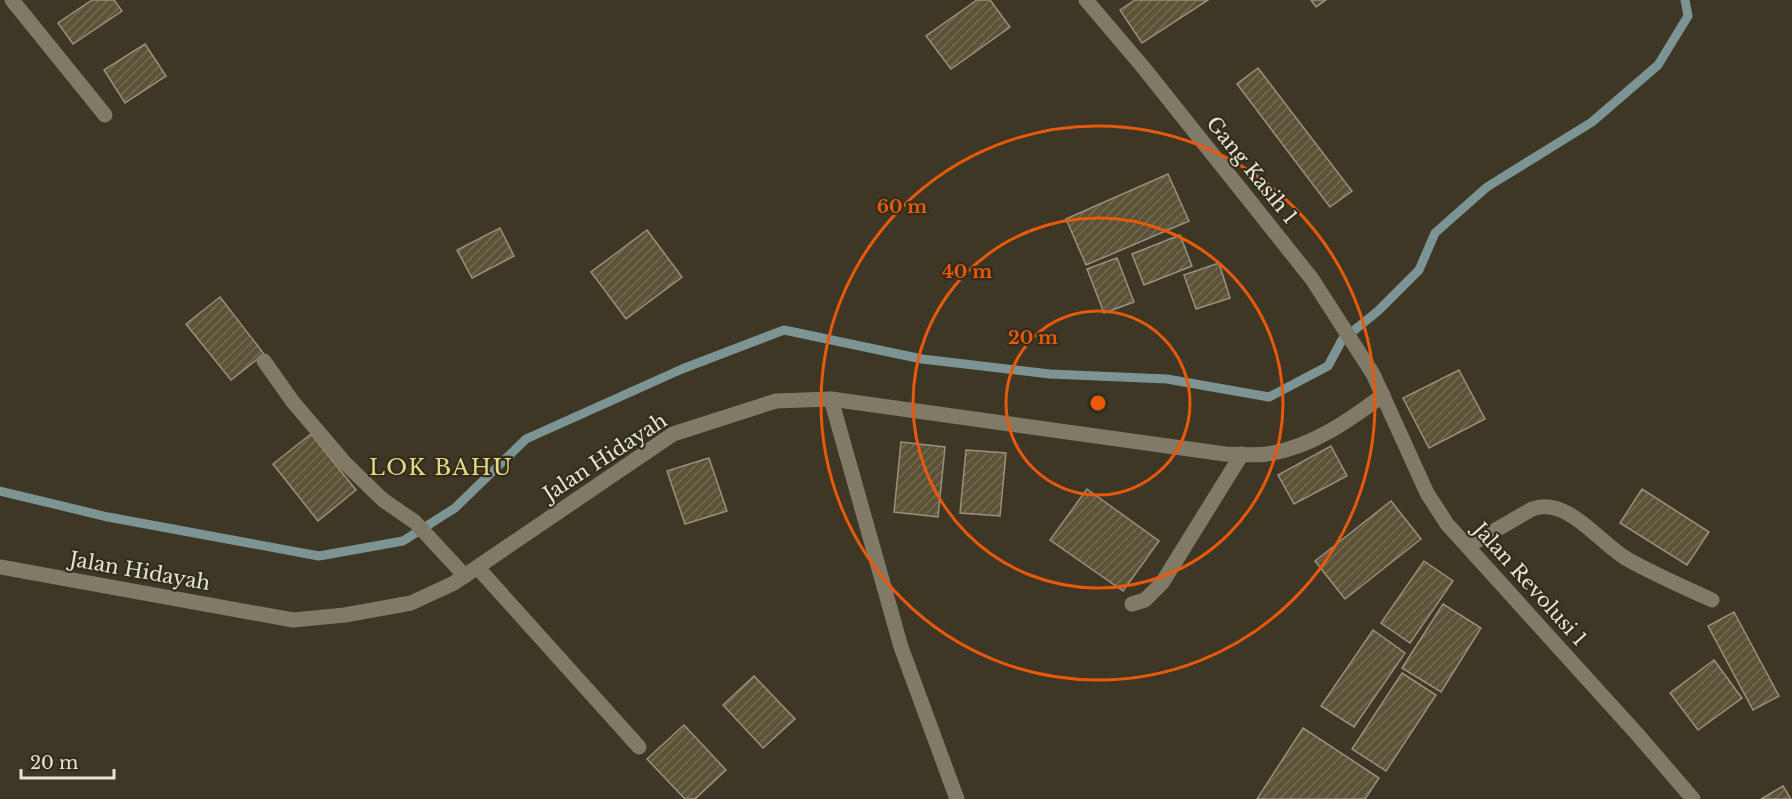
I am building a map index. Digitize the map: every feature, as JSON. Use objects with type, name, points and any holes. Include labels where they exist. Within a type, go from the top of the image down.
[{"type":"street","points":[[12,0],[105,115]]},
{"type":"street","name":"Gang Kasih 1","points":[[1086,0],[1143,67],[1312,279],[1373,374]]},
{"type":"street","points":[[264,361],[293,402],[345,463],[383,500],[415,522],[438,547],[471,572],[639,747]]},
{"type":"street","name":"Jalan Revolusi 1","points":[[1373,374],[1427,493],[1447,524],[1693,799]]},
{"type":"street","name":"Jalan Hidayah","points":[[0,567],[292,620],[345,615],[411,603],[454,583],[673,434],[776,401],[831,399],[1242,454],[1269,454],[1326,434],[1353,418],[1383,395]]},
{"type":"street","points":[[831,399],[902,647],[957,799]]},
{"type":"street","points":[[1132,604],[1145,600],[1162,583],[1242,454]]},
{"type":"street","points":[[1468,546],[1532,509],[1539,506],[1551,507],[1579,520],[1625,558],[1712,600]]},
{"type":"building","points":[[92,0],[114,0],[122,11],[73,44],[58,23]]},
{"type":"building","points":[[977,0],[990,0],[1010,27],[951,69],[926,36]]},
{"type":"building","points":[[1135,0],[1208,0],[1142,43],[1120,10]]},
{"type":"building","points":[[1311,0],[1326,0],[1316,7]]},
{"type":"building","points":[[145,44],[166,76],[125,103],[104,70]]},
{"type":"building","points":[[1258,68],[1352,191],[1330,207],[1237,84]]},
{"type":"building","points":[[1168,174],[1189,221],[1086,265],[1066,219]]},
{"type":"building","points":[[500,228],[514,256],[472,278],[457,250]]},
{"type":"building","points":[[647,230],[682,277],[626,319],[591,272]]},
{"type":"building","points":[[1180,235],[1192,266],[1144,285],[1132,254]]},
{"type":"building","points":[[1117,258],[1134,302],[1104,313],[1087,269]]},
{"type":"building","points":[[1219,263],[1230,298],[1196,309],[1184,275]]},
{"type":"building","points":[[220,297],[264,354],[231,380],[186,324]]},
{"type":"building","points":[[1459,370],[1485,419],[1429,448],[1403,398]]},
{"type":"building","points":[[311,434],[356,490],[318,521],[273,464]]},
{"type":"building","points":[[901,442],[945,447],[938,517],[894,512]]},
{"type":"building","points":[[1331,446],[1347,476],[1294,504],[1278,475]]},
{"type":"building","points":[[966,450],[1006,453],[1000,516],[960,513]]},
{"type":"building","points":[[709,458],[727,511],[685,524],[667,471]]},
{"type":"building","points":[[1087,489],[1159,541],[1123,591],[1050,540]]},
{"type":"building","points":[[1642,489],[1709,532],[1687,565],[1620,523]]},
{"type":"building","points":[[1391,501],[1421,539],[1345,599],[1315,561]]},
{"type":"building","points":[[1424,561],[1453,581],[1410,643],[1381,623]]},
{"type":"building","points":[[1443,604],[1481,628],[1441,692],[1402,668]]},
{"type":"building","points":[[1734,612],[1779,696],[1753,710],[1708,626]]},
{"type":"building","points":[[1373,630],[1405,653],[1354,727],[1321,706]]},
{"type":"building","points":[[1714,660],[1742,698],[1698,730],[1670,693]]},
{"type":"building","points":[[1402,673],[1436,695],[1386,771],[1352,749]]},
{"type":"building","points":[[754,676],[795,719],[763,748],[723,705]]},
{"type":"building","points":[[684,725],[726,770],[695,799],[685,799],[647,759]]},
{"type":"building","points":[[1303,728],[1379,778],[1365,799],[1257,799]]},
{"type":"building","points":[[1783,786],[1791,799],[1761,799]]},
{"type":"waterway","points":[[0,491],[108,517],[319,556],[403,541],[455,508],[526,439],[682,369],[784,330],[922,359],[1050,374],[1167,379],[1269,397],[1328,366],[1342,340],[1378,311],[1419,270],[1435,233],[1487,187],[1592,122],[1658,65],[1688,16],[1685,0]]},
{"type":"district","name":"LOK BAHU","points":[[441,467]]}]
